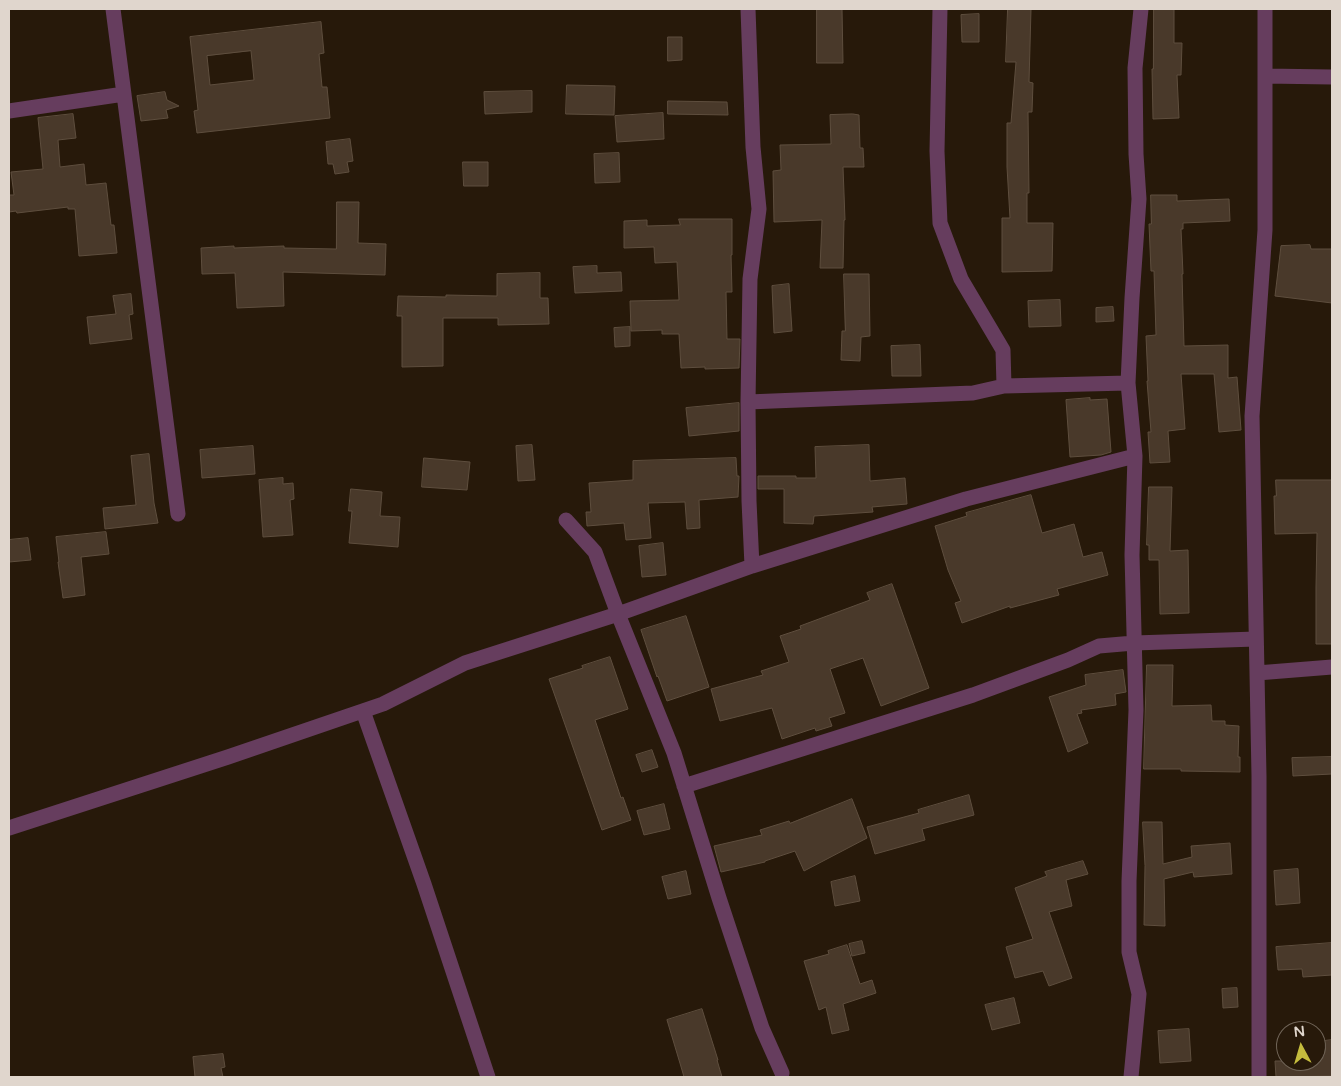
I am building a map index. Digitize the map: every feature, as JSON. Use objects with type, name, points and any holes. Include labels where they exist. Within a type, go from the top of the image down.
[{"type":"street","points":[[113,9],[178,514]]},
{"type":"street","points":[[748,9],[753,147],[759,209],[750,279],[748,402],[752,566]]},
{"type":"street","points":[[940,9],[937,151],[940,223],[961,279],[1003,350],[1004,386]]},
{"type":"street","points":[[1131,1077],[1139,994],[1129,952],[1129,881],[1136,710],[1132,555],[1135,456],[1128,383],[1139,199],[1134,68],[1141,9]]},
{"type":"street","points":[[1259,1077],[1257,673],[1252,416],[1265,230],[1265,9]]},
{"type":"street","points":[[1265,76],[1332,77]]},
{"type":"street","points":[[9,111],[124,94]]},
{"type":"street","points":[[748,402],[973,393],[1004,386],[1128,383]]},
{"type":"street","points":[[9,828],[228,757],[383,704],[465,663],[618,614],[752,566],[966,500],[1135,456]]},
{"type":"street","points":[[566,520],[595,552],[674,753],[762,1028],[782,1073]]},
{"type":"street","points":[[684,786],[973,695],[1068,660],[1099,646],[1256,639]]},
{"type":"street","points":[[1257,673],[1332,667]]},
{"type":"street","points":[[363,711],[424,884],[488,1077]]},
{"type":"building","points":[[817,9],[842,9],[843,63],[817,63]]},
{"type":"building","points":[[1008,9],[1031,9],[1029,82],[1033,83],[1032,112],[1028,112],[1029,193],[1027,193],[1027,223],[1053,223],[1052,271],[1002,272],[1002,218],[1010,218],[1007,123],[1011,123],[1016,62],[1006,62]]},
{"type":"building","points":[[1154,9],[1174,9],[1174,43],[1182,43],[1181,75],[1177,75],[1179,118],[1153,119]]},
{"type":"building","points":[[979,14],[979,42],[962,42],[961,15]]},
{"type":"building","points":[[321,22],[324,53],[319,54],[322,87],[327,87],[330,118],[197,133],[194,111],[198,110],[190,37]],"holes":[[[251,51],[254,80],[210,85],[207,56]]]},
{"type":"building","points":[[668,37],[682,37],[682,60],[668,61]]},
{"type":"building","points":[[567,85],[615,86],[614,115],[566,114]]},
{"type":"building","points":[[532,91],[532,112],[485,114],[484,92]]},
{"type":"building","points":[[165,92],[167,100],[179,106],[166,110],[168,118],[141,121],[137,96]]},
{"type":"building","points":[[668,101],[727,102],[728,115],[668,114]]},
{"type":"building","points":[[663,113],[664,139],[617,142],[615,116]]},
{"type":"building","points":[[73,114],[76,138],[58,140],[60,167],[84,164],[86,185],[106,183],[111,225],[114,225],[117,253],[79,256],[75,209],[68,209],[68,207],[17,213],[16,211],[9,212],[9,195],[14,195],[11,172],[43,169],[38,118]]},
{"type":"building","points":[[830,115],[859,115],[860,148],[863,148],[864,167],[843,167],[845,220],[843,268],[820,268],[822,220],[774,222],[773,171],[781,170],[780,145],[831,144]]},
{"type":"building","points":[[350,139],[353,161],[347,162],[349,172],[335,174],[333,164],[328,164],[326,142]]},
{"type":"building","points":[[619,153],[620,182],[595,183],[594,154]]},
{"type":"building","points":[[463,162],[488,162],[488,186],[464,186]]},
{"type":"building","points":[[1151,195],[1177,195],[1177,201],[1229,199],[1230,221],[1183,223],[1183,229],[1181,229],[1184,346],[1228,345],[1228,378],[1237,377],[1241,430],[1219,432],[1214,374],[1181,374],[1185,429],[1168,431],[1170,462],[1150,463],[1148,432],[1151,432],[1146,336],[1156,335],[1154,271],[1151,271],[1149,224],[1151,224]]},
{"type":"building","points":[[337,202],[359,202],[358,243],[386,244],[385,275],[283,272],[284,306],[237,308],[235,273],[202,274],[201,248],[284,246],[284,248],[336,249]]},
{"type":"building","points":[[679,219],[732,219],[732,292],[726,292],[727,339],[740,339],[739,368],[681,368],[679,334],[662,334],[662,330],[631,331],[630,301],[679,300],[677,262],[655,263],[654,247],[624,248],[624,221],[647,220],[647,226],[680,225]]},
{"type":"building","points":[[1310,245],[1311,249],[1332,249],[1332,303],[1275,296],[1281,246]]},
{"type":"building","points":[[597,266],[597,273],[621,272],[622,291],[575,293],[573,267]]},
{"type":"building","points":[[540,273],[540,298],[548,298],[549,324],[498,325],[498,318],[443,318],[443,366],[402,367],[402,316],[397,316],[398,296],[497,296],[497,274]]},
{"type":"building","points":[[844,274],[869,274],[870,336],[861,337],[860,361],[841,360],[842,331],[845,331]]},
{"type":"building","points":[[789,284],[792,331],[774,333],[772,286]]},
{"type":"building","points":[[131,294],[133,314],[129,315],[132,339],[90,344],[87,317],[116,314],[113,296]]},
{"type":"building","points":[[1060,300],[1061,326],[1029,327],[1028,301]]},
{"type":"building","points":[[1113,307],[1114,321],[1096,322],[1096,308]]},
{"type":"building","points":[[630,327],[630,346],[615,347],[614,328]]},
{"type":"building","points":[[920,345],[921,376],[892,376],[891,346]]},
{"type":"building","points":[[1090,398],[1090,400],[1107,399],[1111,452],[1101,455],[1070,457],[1066,400]]},
{"type":"building","points":[[739,403],[739,431],[689,436],[686,408]]},
{"type":"building","points":[[532,445],[535,480],[518,481],[516,446]]},
{"type":"building","points":[[869,445],[870,481],[905,478],[907,504],[872,507],[873,512],[814,516],[813,524],[784,523],[784,489],[758,489],[758,476],[816,478],[815,447]]},
{"type":"building","points":[[253,446],[255,474],[202,478],[200,450]]},
{"type":"building","points":[[149,454],[158,523],[105,529],[103,508],[136,505],[131,456]]},
{"type":"building","points":[[424,458],[470,462],[467,490],[422,487]]},
{"type":"building","points":[[736,458],[737,476],[739,476],[738,497],[699,500],[700,528],[687,529],[685,502],[648,503],[651,538],[626,540],[624,523],[587,526],[586,512],[591,512],[589,483],[633,480],[633,461]]},
{"type":"building","points":[[283,478],[283,484],[293,483],[294,499],[290,500],[293,535],[263,537],[259,480]]},
{"type":"building","points":[[1276,480],[1332,480],[1332,644],[1316,644],[1317,533],[1275,534],[1274,496],[1276,496]]},
{"type":"building","points":[[1149,487],[1172,487],[1170,551],[1188,550],[1189,613],[1160,614],[1159,560],[1149,560],[1149,545],[1147,545]]},
{"type":"building","points":[[351,489],[382,492],[380,516],[400,517],[398,547],[349,543],[352,511],[349,511]]},
{"type":"building","points":[[1031,495],[1042,533],[1074,524],[1083,557],[1102,552],[1108,575],[1057,589],[1059,595],[1010,608],[1010,606],[962,623],[955,603],[961,601],[948,570],[935,526],[967,516],[966,513]]},
{"type":"building","points":[[106,532],[109,554],[81,557],[85,595],[63,598],[56,537]]},
{"type":"building","points":[[28,538],[31,560],[9,562],[9,540]]},
{"type":"building","points":[[663,543],[666,575],[642,577],[639,546]]},
{"type":"building","points":[[892,584],[929,688],[881,706],[863,658],[830,669],[845,713],[829,718],[832,726],[816,731],[815,728],[782,739],[772,708],[720,721],[711,689],[763,675],[761,671],[789,662],[780,636],[801,629],[800,626],[870,600],[867,593]]},
{"type":"building","points":[[686,616],[709,687],[667,701],[641,630]]},
{"type":"building","points":[[610,657],[628,709],[595,720],[621,798],[623,797],[631,820],[602,830],[549,679]]},
{"type":"building","points":[[1147,665],[1173,665],[1172,706],[1211,705],[1212,721],[1225,721],[1225,725],[1239,726],[1238,757],[1240,757],[1240,772],[1144,769]]},
{"type":"building","points":[[1123,670],[1126,692],[1115,694],[1116,705],[1081,710],[1082,713],[1077,714],[1088,743],[1068,752],[1049,697],[1086,685],[1085,675]]},
{"type":"building","points":[[652,750],[658,767],[642,772],[636,755]]},
{"type":"building","points":[[1332,757],[1332,774],[1293,776],[1292,758]]},
{"type":"building","points":[[969,795],[974,815],[922,829],[925,840],[875,854],[867,827],[919,813],[918,810]]},
{"type":"building","points":[[852,799],[867,838],[804,871],[795,851],[765,862],[721,872],[714,846],[762,835],[760,830],[789,821],[790,823]]},
{"type":"building","points":[[664,804],[670,829],[644,835],[637,811]]},
{"type":"building","points":[[1143,822],[1162,822],[1163,864],[1192,857],[1191,846],[1230,843],[1232,874],[1194,877],[1193,872],[1164,879],[1165,926],[1144,925],[1145,866]]},
{"type":"building","points":[[1083,861],[1088,874],[1066,880],[1072,906],[1049,912],[1072,978],[1049,986],[1043,971],[1015,978],[1006,947],[1033,939],[1015,888],[1047,876],[1045,872]]},
{"type":"building","points":[[1298,869],[1300,903],[1276,905],[1274,871]]},
{"type":"building","points":[[686,871],[691,894],[668,899],[662,877]]},
{"type":"building","points":[[855,876],[860,901],[835,906],[831,882]]},
{"type":"building","points":[[862,941],[865,953],[852,956],[849,944]]},
{"type":"building","points":[[1332,943],[1332,975],[1303,977],[1302,969],[1278,970],[1276,947]]},
{"type":"building","points":[[847,945],[860,984],[872,980],[876,993],[843,1004],[849,1030],[832,1034],[826,1007],[819,1010],[804,961],[829,954],[828,951]]},
{"type":"building","points":[[1237,988],[1238,1007],[1223,1008],[1222,989]]},
{"type":"building","points":[[1014,998],[1020,1023],[992,1030],[985,1005]]},
{"type":"building","points":[[702,1009],[722,1077],[684,1077],[667,1020]]},
{"type":"building","points":[[1189,1029],[1191,1061],[1160,1063],[1158,1031]]},
{"type":"building","points":[[1332,1040],[1332,1076],[1276,1077],[1275,1061],[1276,1071],[1326,1071],[1326,1041]]},
{"type":"building","points":[[223,1054],[225,1067],[221,1068],[223,1077],[195,1077],[193,1057]]}]
